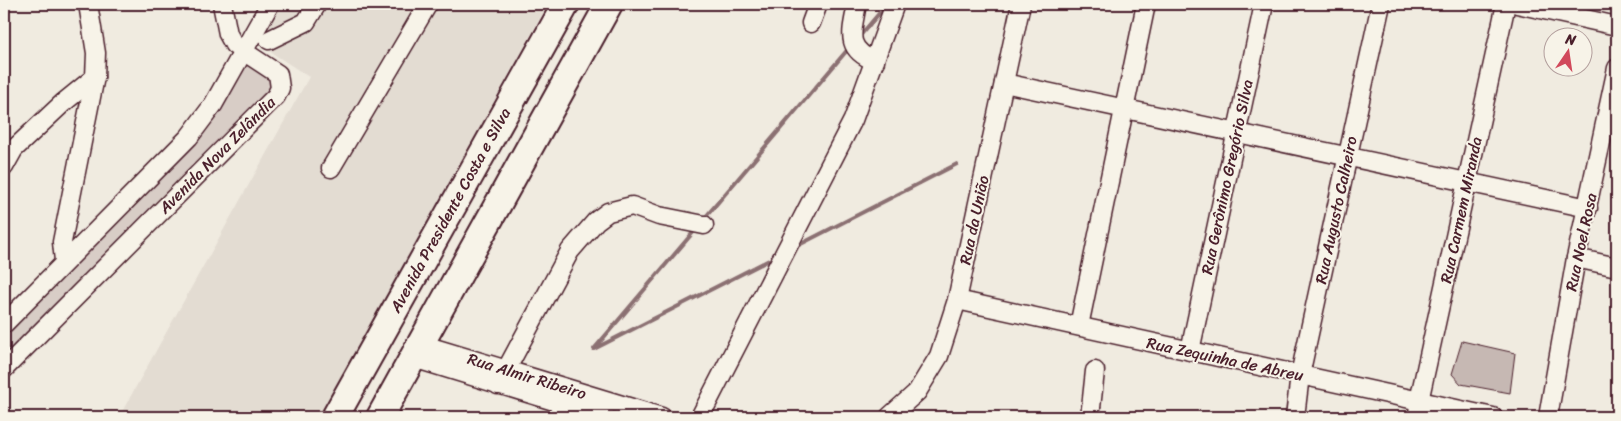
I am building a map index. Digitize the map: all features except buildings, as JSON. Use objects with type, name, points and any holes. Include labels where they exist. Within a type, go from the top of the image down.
[{"type":"highway","name":"Avenida Presidente Costa e Silva","points":[[335,417],[566,4]]},
{"type":"highway","points":[[380,417],[609,4]]},
{"type":"street","points":[[64,261],[62,242],[95,77],[96,53],[88,4]]},
{"type":"street","points":[[222,4],[230,40],[243,52],[270,4]]},
{"type":"street","points":[[269,40],[306,22],[317,4]]},
{"type":"street","points":[[331,168],[428,4]]},
{"type":"street","points":[[811,23],[818,4]]},
{"type":"street","points":[[857,4],[854,23],[854,46],[857,52],[875,61]]},
{"type":"street","points":[[700,417],[828,172],[853,120],[894,4]]},
{"type":"street","name":"Rua da União","points":[[889,417],[917,392],[939,356],[957,300],[1021,4]]},
{"type":"street","points":[[1079,326],[1146,4]]},
{"type":"street","name":"Rua Gerônimo Gregório Silva","points":[[1190,351],[1264,4]]},
{"type":"street","name":"Rua Augusto Calheiro","points":[[1295,417],[1300,375],[1381,4]]},
{"type":"street","name":"Rua Carmem Miranda","points":[[1419,409],[1506,4]]},
{"type":"street","points":[[1517,4],[1617,26]]},
{"type":"street","name":"Avenida Nova Zelândia","points":[[4,324],[189,136],[213,105],[243,52],[278,74],[280,88],[276,96],[4,369]]},
{"type":"street","name":"Rua Noel Rosa","points":[[1548,417],[1576,258],[1617,68]]},
{"type":"street","points":[[4,167],[9,147],[95,77]]},
{"type":"street","points":[[1004,83],[1588,208]]},
{"type":"street","points":[[502,377],[570,251],[596,221],[608,212],[632,206],[659,216],[704,225]]},
{"type":"street","points":[[1576,258],[1617,267]]},
{"type":"street","name":"Rua Zequinha de Abreu","points":[[957,300],[1300,375],[1419,409],[1493,417]]},
{"type":"street","name":"Rua Almir Ribeiro","points":[[417,351],[502,377],[561,403],[606,417]]},
{"type":"street","points":[[1090,417],[1095,371]]},
{"type":"street","name":"Rua Almir Ribeiro","points":[[561,403],[662,417]]},
{"type":"shaded area","points":[[279,4],[548,4],[319,417],[119,417],[309,77],[257,43]]},
{"type":"shaded area","points":[[247,60],[271,78],[271,87],[9,357],[4,351],[4,337],[187,151]]},
{"type":"waterway","points":[[859,37],[887,4]]},
{"type":"waterway","points":[[703,220],[849,48]]},
{"type":"waterway","points":[[795,247],[957,164]]},
{"type":"waterway","points":[[696,229],[594,349],[775,257]]}]
